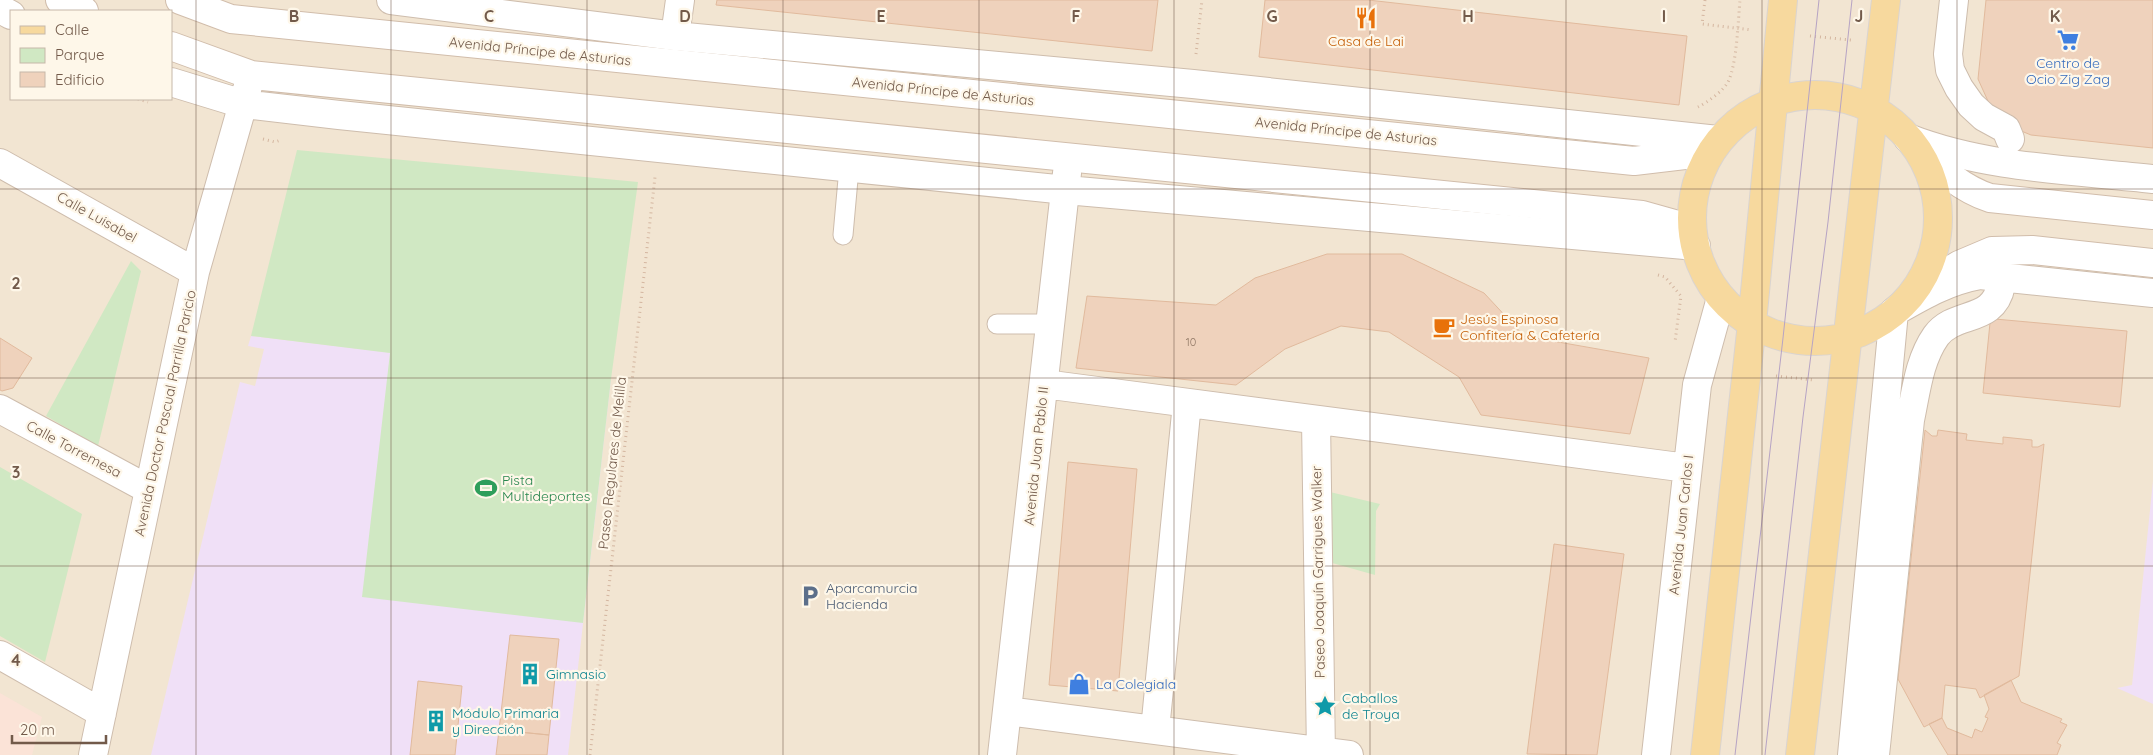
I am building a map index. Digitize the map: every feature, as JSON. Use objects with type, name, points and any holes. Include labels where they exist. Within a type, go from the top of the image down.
[{"type":"main road","points":[[1705,755],[1752,323],[1783,0]]},
{"type":"main road","points":[[1800,755],[1886,0]]},
{"type":"main road","points":[[1810,97],[1840,99],[1873,109],[1891,121],[1908,138],[1925,161],[1935,186],[1940,215],[1932,257],[1923,277],[1910,296],[1894,312],[1873,326],[1848,336],[1813,342],[1783,338],[1752,323],[1721,298],[1700,262],[1694,237],[1691,203],[1714,146],[1734,124],[1772,104],[1810,97]]},
{"type":"street","points":[[60,0],[82,10]]},
{"type":"street","name":"Avenida Príncipe de Asturias","points":[[180,0],[231,19],[1634,161],[1714,146]]},
{"type":"street","points":[[391,0],[675,36],[1193,84],[1714,146]]},
{"type":"street","points":[[675,36],[680,0]]},
{"type":"street","points":[[1954,0],[1949,49],[1950,70],[1959,88],[1971,105],[1984,117],[2006,129],[2010,139]]},
{"type":"street","points":[[172,46],[251,75],[1642,215],[1694,237]]},
{"type":"street","name":"Avenida Doctor Pascual Parrilla Paricio","points":[[93,755],[195,272],[251,75]]},
{"type":"street","points":[[172,82],[243,104],[849,168],[1066,190],[1694,237]]},
{"type":"street","points":[[1908,138],[1958,155],[2008,163],[2153,179]]},
{"type":"street","points":[[1908,138],[1957,183],[1973,193],[1990,198],[2153,215]]},
{"type":"street","name":"Avenida Juan Pablo II","points":[[1002,755],[1066,190],[1068,156]]},
{"type":"street","name":"Calle Luisabel","points":[[0,163],[195,272]]},
{"type":"street","points":[[1852,755],[1894,312],[1931,282],[1959,265],[1992,251],[2032,250],[2153,263]]},
{"type":"street","points":[[1894,312],[1940,286],[1959,279],[1980,275],[2153,293]]},
{"type":"street","points":[[1875,755],[1910,420],[1922,365],[1937,335],[1947,326],[1988,309],[1996,299],[2001,284]]},
{"type":"street","name":"Avenida Juan Carlos I","points":[[1656,755],[1697,385],[1721,298]]},
{"type":"street","points":[[1044,384],[1687,468]]},
{"type":"street","points":[[1155,730],[1187,403]]},
{"type":"street","name":"Calle Torremesa","points":[[0,409],[148,489]]},
{"type":"street","name":"Paseo Joaquín Garrigues Walker","points":[[1316,420],[1321,753]]},
{"type":"street","points":[[0,655],[102,713]]},
{"type":"street","points":[[1007,711],[1321,753],[1349,755]]},
{"type":"lane","points":[[843,236],[849,168]]},
{"type":"lane","points":[[997,324],[1050,324]]},
{"type":"path","points":[[1193,84],[1202,0]]},
{"type":"path","points":[[1705,0],[1702,24],[1881,43]]},
{"type":"path","points":[[1694,109],[1707,102],[1728,82],[1732,67],[1740,0]]},
{"type":"path","name":"Paseo Regulares de Melilla","points":[[590,755],[655,173]]},
{"type":"path","points":[[1655,274],[1665,277],[1681,296],[1675,347]]},
{"type":"shaded area","points":[[0,0],[2153,0],[2153,755],[0,755]]},
{"type":"shaded area","points":[[251,336],[611,379],[568,755],[151,755],[240,382],[255,386],[264,349],[248,346]]},
{"type":"shaded area","points":[[2153,481],[2153,704],[2117,688],[2132,685]]},
{"type":"shaded area","points":[[0,693],[42,717],[32,755],[0,755]]},
{"type":"green space","points":[[297,150],[638,182],[611,379],[583,623],[362,597],[390,353],[251,336]]},
{"type":"green space","points":[[131,261],[141,271],[98,446],[46,416]]},
{"type":"green space","points":[[0,467],[82,514],[45,662],[0,636]]},
{"type":"green space","points":[[1330,492],[1380,504],[1376,511],[1375,575],[1318,559]]},
{"type":"building","points":[[717,0],[1158,0],[1152,51],[716,5]]},
{"type":"building","points":[[1265,0],[1368,0],[1687,36],[1679,105],[1259,57]]},
{"type":"building","name":"Centro de Ocio Zig Zag","points":[[1986,0],[2153,0],[2153,148],[2031,135],[1997,121],[1978,79]]},
{"type":"building","points":[[1327,254],[1402,254],[1484,293],[1524,336],[1649,358],[1630,434],[1481,415],[1459,377],[1389,332],[1341,326],[1285,349],[1236,385],[1076,368],[1087,296],[1216,305],[1255,278]]},
{"type":"building","points":[[1995,319],[2127,331],[2120,407],[1983,393],[1990,323]]},
{"type":"building","points":[[0,338],[32,358],[13,388],[2,391],[0,390]]},
{"type":"building","points":[[1925,430],[1932,436],[1937,436],[1938,430],[1967,434],[1966,440],[2003,444],[2003,437],[2032,440],[2032,447],[2044,444],[2019,676],[1980,698],[1976,689],[1945,685],[1942,718],[1924,727],[1898,679]]},
{"type":"building","points":[[1068,462],[1137,469],[1118,691],[1049,685]]},
{"type":"building","points":[[1554,544],[1624,554],[1597,755],[1527,754]]},
{"type":"building","name":"Gimnasio","points":[[510,635],[559,639],[549,735],[499,730]]},
{"type":"building","points":[[2011,680],[2021,702],[2062,719],[2060,722],[2067,725],[2057,743],[2061,745],[2057,755],[1948,755],[1929,724],[1942,718],[1947,728],[1972,738],[1975,729],[1982,732],[1988,718],[1985,717],[1989,709],[1984,695]]},
{"type":"building","name":"Módulo Primaria y Dirección","points":[[418,681],[462,686],[455,755],[410,755]]},
{"type":"building","points":[[499,730],[549,735],[547,755],[496,755]]},
{"type":"tram line","points":[[1735,755],[1783,338],[1819,0]]},
{"type":"tram line","points":[[1765,755],[1803,417],[1828,222],[1852,0]]},
{"type":"place","name":"Casa de Lai","points":[[1366,18]]},
{"type":"place","name":"Centro de Ocio Zig Zag","points":[[2068,40]]},
{"type":"place","name":"Jesús Espinosa Confitería & Cafetería","points":[[1444,327]]},
{"type":"place","name":"Pista Multideportes","points":[[486,488]]},
{"type":"place","name":"Aparcamurcia Hacienda","points":[[810,596]]},
{"type":"place","name":"Gimnasio","points":[[530,674]]},
{"type":"place","name":"La Colegiala","points":[[1079,684]]},
{"type":"place","name":"Caballos de Troya","points":[[1325,706]]},
{"type":"place","name":"Módulo Primaria y Dirección","points":[[436,721]]}]
